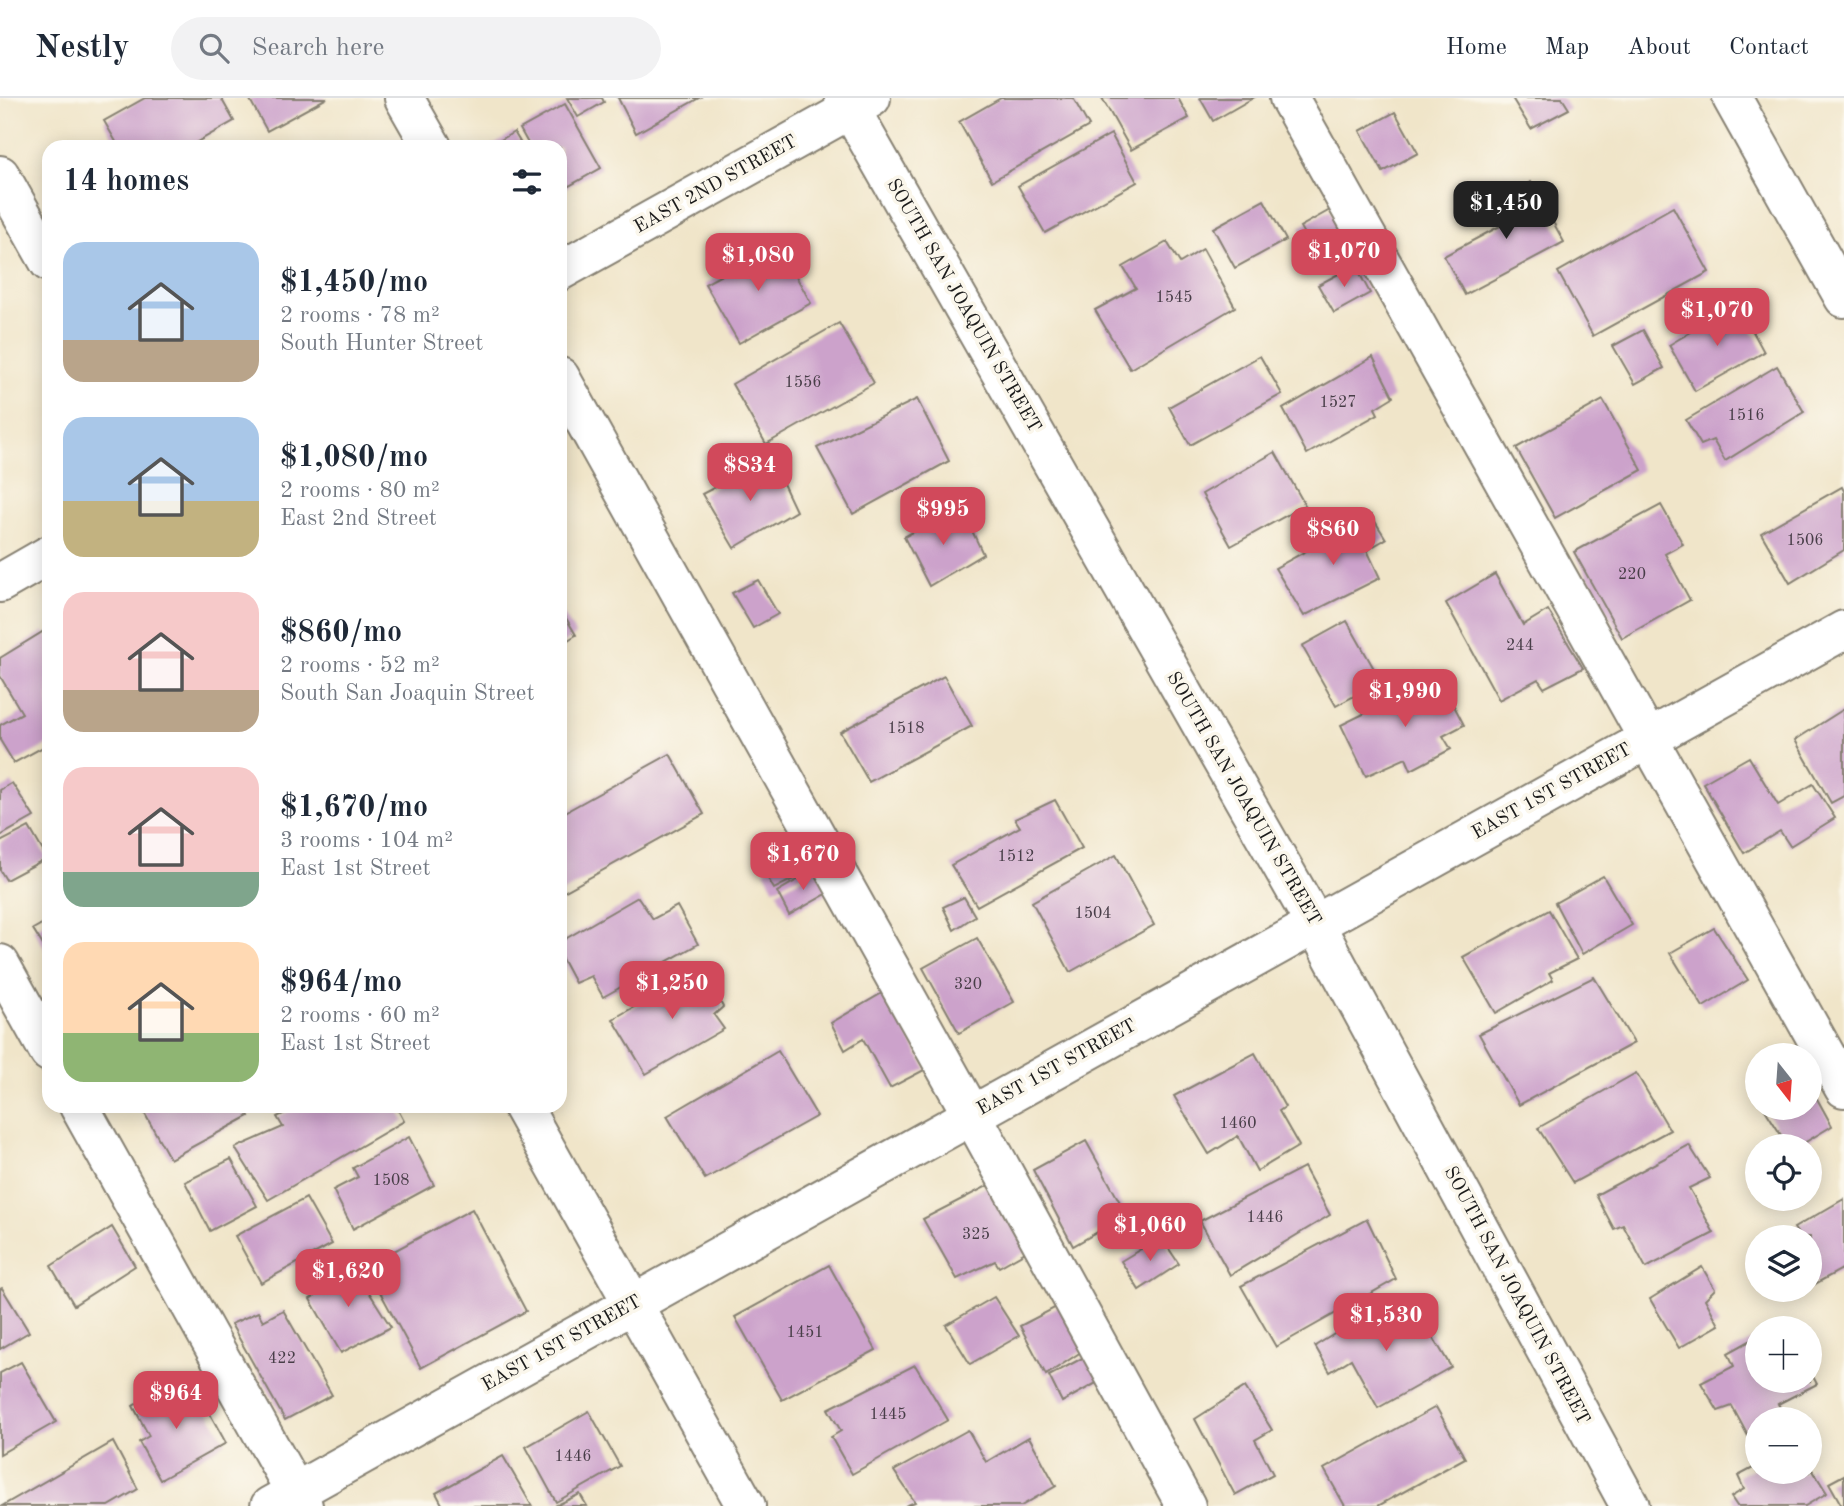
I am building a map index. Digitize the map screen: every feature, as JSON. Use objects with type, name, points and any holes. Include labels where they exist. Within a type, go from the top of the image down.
[{"type":"street","points":[[404,98],[428,140]]},
{"type":"street","points":[[1289,98],[1844,1088]]},
{"type":"street","points":[[1732,98],[1844,298]]},
{"type":"street","name":"EAST 2ND STREET","points":[[567,267],[855,102]]},
{"type":"street","name":"SOUTH SAN JOAQUIN STREET","points":[[855,102],[1315,925],[1620,1502]]},
{"type":"street","points":[[0,175],[42,250]]},
{"type":"street","points":[[567,390],[972,1115],[1186,1506]]},
{"type":"street","points":[[0,583],[42,559]]},
{"type":"street","name":"EAST 1ST STREET","points":[[290,1501],[633,1304],[1844,630]]},
{"type":"street","points":[[0,964],[42,1039]]},
{"type":"street","points":[[83,1113],[290,1501]]},
{"type":"street","points":[[526,1113],[746,1506]]},
{"type":"building","points":[[145,98],[221,98],[234,121],[200,140],[115,140],[104,121]]},
{"type":"building","points":[[249,98],[327,98],[267,131]]},
{"type":"building","points":[[567,98],[602,98],[604,102],[578,117]]},
{"type":"building","points":[[618,98],[699,98],[636,133]]},
{"type":"building","points":[[1001,98],[1073,98],[1089,126],[992,181],[959,122]]},
{"type":"building","points":[[1102,98],[1178,98],[1189,118],[1131,150]]},
{"type":"building","points":[[1200,98],[1253,98],[1213,121]]},
{"type":"building","points":[[1512,98],[1562,98],[1569,109],[1531,129]]},
{"type":"building","points":[[565,104],[601,168],[567,187],[567,140],[526,140],[520,129]]},
{"type":"building","points":[[1395,112],[1418,153],[1383,172],[1360,131]]},
{"type":"building","points":[[514,132],[519,140],[501,140]]},
{"type":"building","points":[[1111,134],[1137,182],[1045,233],[1018,186]]},
{"type":"building","points":[[1531,182],[1564,242],[1465,295],[1444,256],[1502,225],[1491,204]]},
{"type":"building","points":[[1264,200],[1286,240],[1235,268],[1213,228]]},
{"type":"building","points":[[1673,207],[1709,272],[1593,336],[1558,272]]},
{"type":"building","points":[[1330,210],[1351,247],[1321,264],[1300,227]]},
{"type":"building","points":[[1167,242],[1180,263],[1203,249],[1235,307],[1130,369],[1095,310],[1136,288],[1123,267]]},
{"type":"building","points":[[778,244],[811,303],[739,343],[705,284]]},
{"type":"building","points":[[1355,265],[1370,293],[1334,313],[1318,285]]},
{"type":"building","points":[[1738,304],[1764,352],[1695,391],[1669,345]]},
{"type":"building","points":[[839,323],[874,383],[766,444],[732,384]]},
{"type":"building","points":[[1643,330],[1664,368],[1635,384],[1613,346]]},
{"type":"building","points":[[1260,356],[1282,394],[1190,445],[1169,407]]},
{"type":"building","points":[[1373,357],[1393,397],[1375,408],[1378,414],[1307,454],[1283,409]]},
{"type":"building","points":[[1777,366],[1804,412],[1725,461],[1713,440],[1701,445],[1686,420]]},
{"type":"building","points":[[917,399],[949,461],[853,514],[817,448]]},
{"type":"building","points":[[1603,400],[1642,470],[1555,518],[1516,448]]},
{"type":"building","points":[[1275,452],[1305,505],[1231,546],[1202,494]]},
{"type":"building","points":[[771,458],[796,511],[734,548],[702,494]]},
{"type":"building","points":[[1842,487],[1844,550],[1790,583],[1761,533]]},
{"type":"building","points":[[1661,505],[1683,544],[1665,554],[1690,600],[1622,638],[1574,552]]},
{"type":"building","points":[[953,510],[961,526],[968,522],[983,554],[929,586],[904,537]]},
{"type":"building","points":[[1371,515],[1386,539],[1367,550],[1380,578],[1304,616],[1275,568]]},
{"type":"building","points":[[1495,574],[1523,625],[1548,610],[1583,668],[1544,688],[1538,679],[1499,700],[1446,603]]},
{"type":"building","points":[[758,580],[778,614],[753,628],[732,593]]},
{"type":"building","points":[[567,620],[576,635],[567,641]]},
{"type":"building","points":[[1347,621],[1381,681],[1336,706],[1302,646]]},
{"type":"building","points":[[42,632],[42,748],[14,763],[0,740],[0,725],[22,713],[0,676],[0,658]]},
{"type":"building","points":[[944,676],[972,726],[869,782],[840,732]]},
{"type":"building","points":[[1439,677],[1464,725],[1443,736],[1451,749],[1411,770],[1406,758],[1366,776],[1341,725]]},
{"type":"building","points":[[1844,709],[1844,796],[1831,803],[1795,740]]},
{"type":"building","points":[[670,754],[704,814],[567,890],[567,811]]},
{"type":"building","points":[[1749,757],[1778,805],[1813,784],[1835,818],[1790,846],[1780,831],[1744,853],[1703,783]]},
{"type":"building","points":[[12,783],[34,817],[0,836],[0,790]]},
{"type":"building","points":[[1055,800],[1082,848],[977,906],[951,865],[1020,827],[1015,819]]},
{"type":"building","points":[[29,827],[42,849],[42,861],[6,880],[0,870],[0,842]]},
{"type":"building","points":[[797,851],[809,871],[774,889],[764,871]]},
{"type":"building","points":[[1116,855],[1154,925],[1070,972],[1032,902]]},
{"type":"building","points":[[816,869],[828,893],[789,915],[777,892]]},
{"type":"building","points":[[1603,876],[1632,925],[1582,954],[1555,903]]},
{"type":"building","points":[[638,897],[653,919],[677,906],[698,944],[603,997],[591,976],[575,983],[567,968],[567,938]]},
{"type":"building","points":[[964,897],[975,916],[954,930],[943,907]]},
{"type":"building","points":[[1549,910],[1577,959],[1549,973],[1553,980],[1496,1013],[1463,957]]},
{"type":"building","points":[[42,924],[42,944],[33,929]]},
{"type":"building","points":[[1714,928],[1748,980],[1703,1007],[1670,953]]},
{"type":"building","points":[[977,938],[1014,1002],[959,1033],[923,968]]},
{"type":"building","points":[[702,968],[723,1007],[714,1015],[724,1029],[646,1074],[613,1019]]},
{"type":"building","points":[[1594,977],[1634,1043],[1519,1105],[1479,1034]]},
{"type":"building","points":[[884,992],[926,1069],[890,1088],[863,1039],[845,1050],[831,1023]]},
{"type":"building","points":[[778,1051],[817,1116],[705,1179],[667,1116]]},
{"type":"building","points":[[1255,1053],[1285,1107],[1279,1111],[1299,1146],[1257,1171],[1238,1136],[1209,1154],[1174,1096]]},
{"type":"building","points":[[1636,1073],[1670,1130],[1573,1183],[1538,1128]]},
{"type":"building","points":[[1822,1108],[1832,1126],[1819,1134],[1780,1134],[1772,1120],[1822,1120]]},
{"type":"building","points":[[144,1113],[247,1113],[249,1116],[170,1159]]},
{"type":"building","points":[[285,1113],[400,1113],[404,1121],[268,1200],[235,1148],[283,1127],[277,1117]]},
{"type":"building","points":[[409,1137],[434,1185],[353,1229],[333,1190],[358,1177],[353,1168]]},
{"type":"building","points":[[1086,1141],[1127,1215],[1073,1246],[1033,1170]]},
{"type":"building","points":[[1689,1145],[1710,1178],[1689,1188],[1714,1233],[1646,1268],[1623,1225],[1614,1229],[1596,1195]]},
{"type":"building","points":[[231,1159],[257,1206],[210,1231],[185,1182]]},
{"type":"building","points":[[1304,1167],[1330,1215],[1230,1275],[1200,1221]]},
{"type":"building","points":[[993,1183],[1027,1251],[999,1267],[995,1261],[957,1279],[923,1219]]},
{"type":"building","points":[[306,1198],[332,1244],[261,1283],[235,1236]]},
{"type":"building","points":[[1844,1199],[1844,1268],[1822,1280],[1822,1225],[1799,1225]]},
{"type":"building","points":[[472,1209],[526,1311],[421,1368],[366,1266]]},
{"type":"building","points":[[1367,1219],[1396,1279],[1276,1347],[1241,1286]]},
{"type":"building","points":[[112,1227],[135,1266],[74,1305],[51,1266]]},
{"type":"building","points":[[1161,1237],[1179,1264],[1139,1290],[1121,1261]]},
{"type":"building","points":[[350,1262],[391,1327],[341,1353],[310,1299],[319,1293],[313,1285]]},
{"type":"building","points":[[829,1265],[876,1350],[782,1400],[735,1317]]},
{"type":"building","points":[[1702,1267],[1715,1289],[1705,1299],[1719,1325],[1679,1348],[1650,1299]]},
{"type":"building","points":[[2,1288],[29,1332],[0,1349],[0,1289]]},
{"type":"building","points":[[994,1297],[1019,1336],[970,1364],[946,1325]]},
{"type":"building","points":[[1391,1299],[1405,1324],[1421,1317],[1451,1367],[1378,1408],[1351,1359],[1330,1372],[1315,1346]]},
{"type":"building","points":[[1062,1304],[1087,1348],[1046,1375],[1020,1326]]},
{"type":"building","points":[[283,1310],[332,1395],[285,1420],[231,1324],[258,1312],[263,1321]]},
{"type":"building","points":[[1745,1344],[1745,1393],[1799,1393],[1778,1404],[1780,1407],[1745,1407],[1745,1430],[1732,1406],[1718,1411],[1701,1383],[1734,1366],[1728,1353]]},
{"type":"building","points":[[1088,1355],[1100,1381],[1062,1402],[1049,1376]]},
{"type":"building","points":[[21,1362],[56,1422],[0,1454],[0,1373]]},
{"type":"building","points":[[915,1365],[948,1420],[852,1474],[831,1437],[841,1431],[828,1409]]},
{"type":"building","points":[[176,1381],[193,1412],[205,1405],[226,1443],[160,1480],[139,1442],[149,1436],[133,1406]]},
{"type":"building","points":[[1245,1387],[1272,1430],[1255,1440],[1273,1474],[1235,1495],[1195,1419]]},
{"type":"building","points":[[1436,1407],[1465,1458],[1378,1506],[1345,1506],[1324,1469]]},
{"type":"building","points":[[589,1411],[620,1466],[556,1502],[526,1447]]},
{"type":"building","points":[[968,1430],[986,1462],[1029,1437],[1056,1486],[1021,1506],[905,1506],[915,1502],[894,1471]]},
{"type":"building","points":[[113,1442],[138,1489],[109,1506],[2,1506]]},
{"type":"building","points":[[503,1456],[532,1506],[443,1506],[436,1493]]},
{"type":"building","points":[[1745,1472],[1745,1484],[1821,1484],[1827,1493],[1805,1506],[1737,1506],[1731,1497],[1744,1489],[1738,1476]]},
{"type":"building","points":[[1844,1475],[1844,1506],[1842,1506],[1829,1483]]},
{"type":"building","points":[[580,1494],[587,1506],[555,1506]]}]
